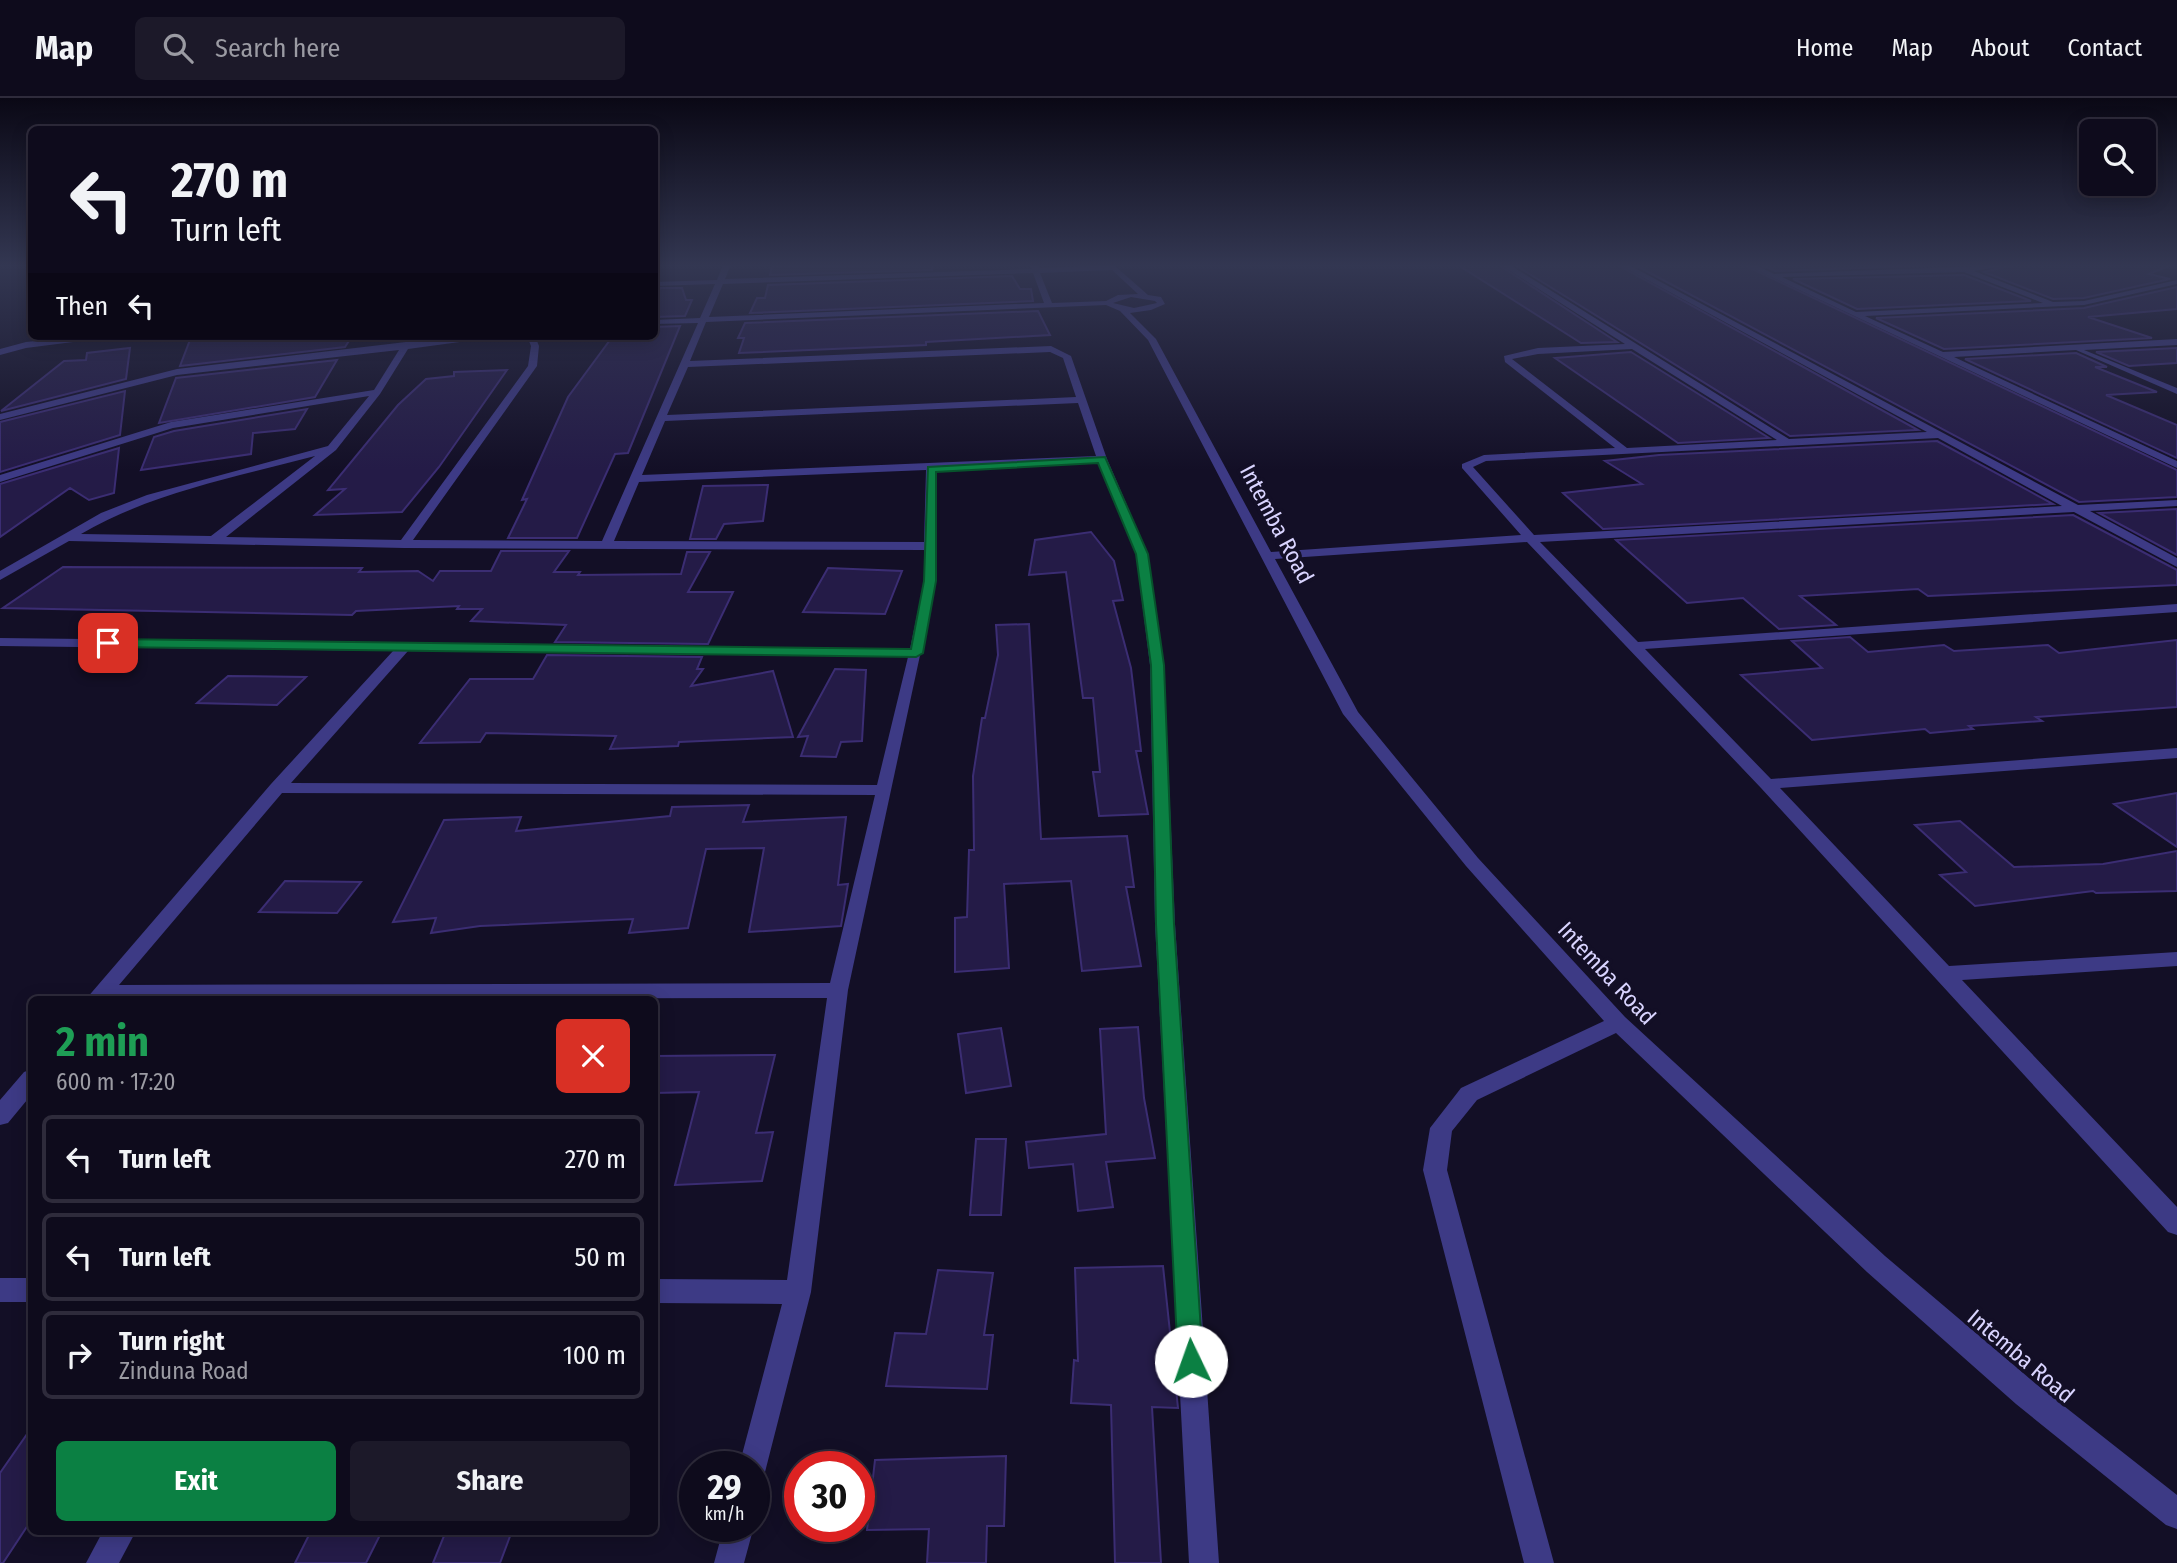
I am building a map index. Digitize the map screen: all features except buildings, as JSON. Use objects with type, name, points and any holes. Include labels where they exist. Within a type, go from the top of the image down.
[{"type":"street","points":[[606,546],[698,333]]},
{"type":"street","name":"Intemba Road","points":[[1154,333],[1351,714],[1472,862],[1618,1023],[1876,1264],[2026,1394],[2177,1514]]},
{"type":"street","points":[[1613,333],[1784,440]]},
{"type":"street","points":[[1750,333],[2177,562]]},
{"type":"street","points":[[1893,333],[2177,465]]},
{"type":"street","points":[[0,352],[26,345],[76,340]]},
{"type":"street","points":[[0,417],[177,372],[459,340]]},
{"type":"street","points":[[404,544],[532,366],[535,346],[533,340]]},
{"type":"street","points":[[1939,355],[2177,342]]},
{"type":"street","points":[[213,541],[332,448],[377,392],[407,345]]},
{"type":"street","points":[[1623,449],[1508,360],[1508,356],[1538,351],[1633,346]]},
{"type":"street","points":[[685,364],[1051,349],[1067,356],[1102,460],[1142,554],[1157,665],[1165,924],[1204,1563]]},
{"type":"street","points":[[2076,349],[2177,391]]},
{"type":"street","points":[[0,479],[171,425],[377,392]]},
{"type":"street","points":[[662,418],[1080,400]]},
{"type":"street","points":[[0,404],[14,413]]},
{"type":"street","points":[[1938,435],[1784,440],[1484,457],[1466,466],[1530,538],[1767,784],[2177,1224]]},
{"type":"street","points":[[0,576],[105,515],[150,497],[332,448]]},
{"type":"street","points":[[637,479],[1102,460]]},
{"type":"street","points":[[758,1451],[798,1292],[838,990],[916,653],[930,581],[931,469]]},
{"type":"street","points":[[1267,556],[1530,538],[2177,503]]},
{"type":"street","points":[[66,537],[404,544],[932,546]]},
{"type":"street","points":[[1634,646],[2177,608]]},
{"type":"street","points":[[0,642],[916,653]]},
{"type":"street","points":[[99,996],[277,788],[405,646]]},
{"type":"street","points":[[1767,784],[2177,752]]},
{"type":"street","points":[[277,788],[885,790]]},
{"type":"street","points":[[1943,974],[2177,959]]},
{"type":"street","points":[[99,996],[838,990]]},
{"type":"street","points":[[1539,1563],[1435,1170],[1441,1128],[1469,1094],[1618,1023]]},
{"type":"street","points":[[0,1116],[28,1083]]},
{"type":"street","points":[[0,1290],[28,1290]]},
{"type":"street","points":[[658,1290],[798,1292]]},
{"type":"street","points":[[101,1563],[118,1535]]},
{"type":"street","points":[[729,1563],[735,1542]]},
{"type":"route","points":[[108,643],[916,653],[930,581],[933,513],[931,469],[1102,460],[1142,554],[1157,665],[1165,924],[1191,1361]]}]
